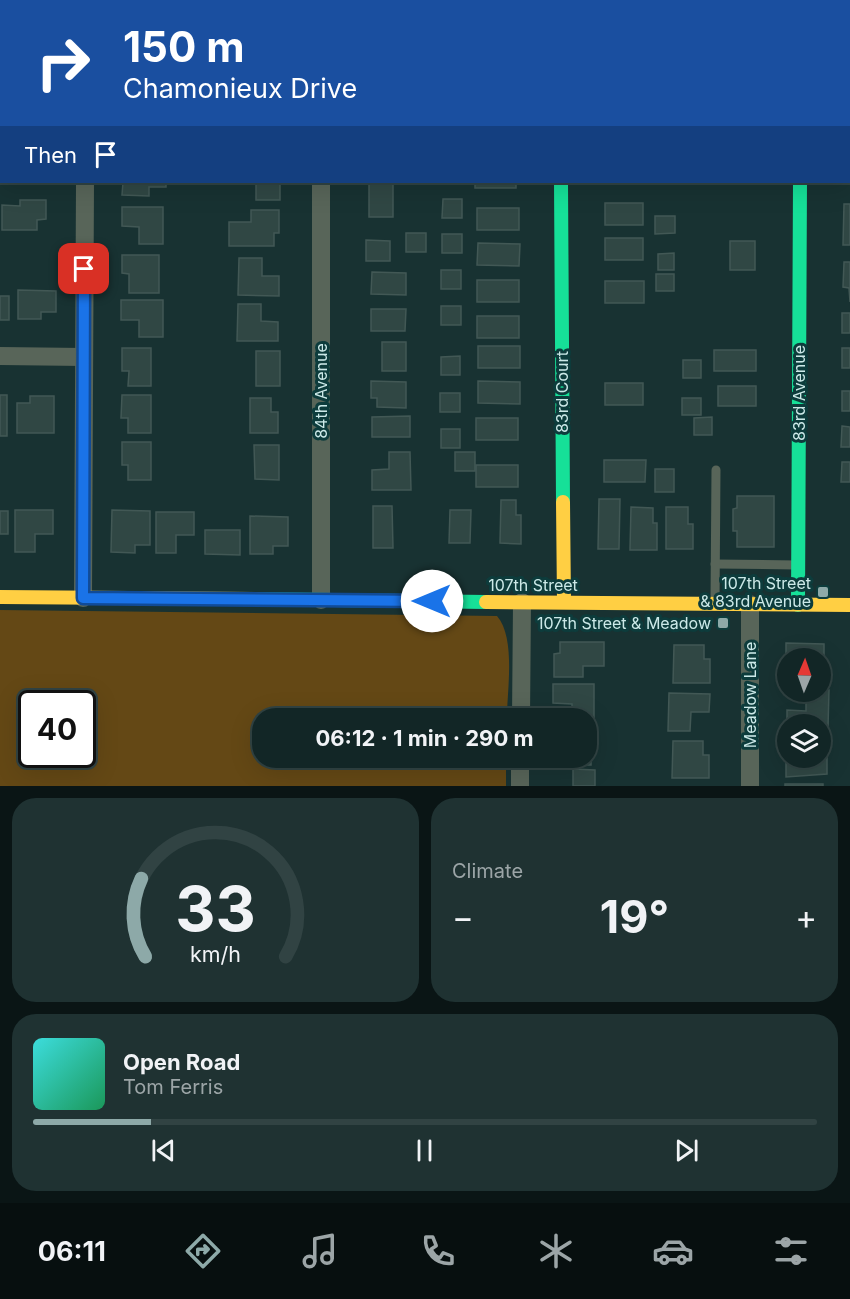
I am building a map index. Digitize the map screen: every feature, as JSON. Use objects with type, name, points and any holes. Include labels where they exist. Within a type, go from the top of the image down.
[{"type":"street","points":[[83,598],[85,183]]},
{"type":"street","name":"84th Avenue","points":[[321,183],[321,600]]},
{"type":"street","name":"83rd Court","points":[[561,183],[564,602]]},
{"type":"street","name":"83rd Avenue","points":[[798,604],[800,183]]},
{"type":"street","points":[[0,356],[84,357]]},
{"type":"street","name":"107th Street","points":[[0,597],[850,605]]},
{"type":"street","points":[[520,708],[522,602]]},
{"type":"street","name":"Meadow Lane","points":[[750,604],[750,786]]},
{"type":"street","points":[[520,768],[520,786]]},
{"type":"lane","points":[[715,604],[717,470]]},
{"type":"lane","points":[[715,564],[798,565]]},
{"type":"shaded area","points":[[0,610],[497,616],[507,637],[509,651],[507,708],[252,708],[252,768],[506,768],[506,786],[0,786]]},
{"type":"building","points":[[123,183],[166,183],[166,187],[149,187],[149,196],[122,195]]},
{"type":"building","points":[[256,183],[280,183],[280,200],[256,200]]},
{"type":"building","points":[[369,183],[393,183],[393,217],[369,217]]},
{"type":"building","points":[[475,183],[516,183],[516,188],[475,188]]},
{"type":"building","points":[[443,199],[462,199],[462,218],[442,218]]},
{"type":"building","points":[[20,200],[46,200],[46,219],[37,220],[37,230],[2,230],[2,205],[20,206]]},
{"type":"building","points":[[605,203],[643,203],[643,225],[605,225]]},
{"type":"building","points":[[844,204],[850,204],[850,245],[843,245]]},
{"type":"building","points":[[122,207],[163,207],[163,244],[139,244],[139,227],[122,226]]},
{"type":"building","points":[[477,208],[519,208],[519,230],[477,230]]},
{"type":"building","points":[[251,210],[279,210],[279,233],[274,233],[274,246],[229,246],[229,222],[251,222]]},
{"type":"building","points":[[655,216],[675,216],[675,233],[655,234]]},
{"type":"building","points":[[406,233],[426,233],[426,252],[406,252]]},
{"type":"building","points":[[442,234],[462,234],[462,253],[442,253]]},
{"type":"building","points":[[605,238],[643,238],[643,260],[605,260]]},
{"type":"building","points":[[366,240],[390,241],[390,261],[366,261]]},
{"type":"building","points":[[730,241],[755,241],[755,270],[730,270]]},
{"type":"building","points":[[478,243],[520,244],[519,266],[477,265]]},
{"type":"building","points":[[674,253],[674,270],[658,270],[658,254]]},
{"type":"building","points":[[122,255],[159,255],[159,293],[129,293],[129,274],[122,273]]},
{"type":"building","points":[[239,258],[262,258],[262,276],[279,276],[279,296],[238,295]]},
{"type":"building","points":[[844,262],[850,262],[850,302],[849,288],[843,287]]},
{"type":"building","points":[[441,270],[461,270],[461,289],[441,289]]},
{"type":"building","points":[[372,272],[406,273],[406,295],[371,294]]},
{"type":"building","points":[[656,274],[674,274],[674,291],[656,291]]},
{"type":"building","points":[[477,280],[519,280],[519,302],[477,302]]},
{"type":"building","points":[[605,281],[644,281],[644,303],[605,303]]},
{"type":"building","points":[[18,290],[56,291],[56,312],[41,312],[41,319],[18,319]]},
{"type":"building","points":[[0,296],[9,296],[9,320],[0,320]]},
{"type":"building","points":[[121,300],[163,300],[163,337],[139,337],[139,320],[121,320]]},
{"type":"building","points":[[238,304],[261,304],[261,321],[278,322],[278,341],[237,341]]},
{"type":"building","points":[[441,306],[461,306],[461,325],[441,325]]},
{"type":"building","points":[[371,309],[406,309],[405,331],[371,331]]},
{"type":"building","points":[[842,313],[850,313],[850,333],[842,333]]},
{"type":"building","points":[[477,316],[519,316],[519,338],[477,338]]},
{"type":"building","points":[[382,342],[406,342],[406,371],[382,371]]},
{"type":"building","points":[[478,346],[520,346],[520,368],[478,368]]},
{"type":"building","points":[[122,348],[151,348],[151,386],[128,386],[129,371],[122,371]]},
{"type":"building","points":[[842,348],[850,348],[850,368],[842,368]]},
{"type":"building","points":[[714,350],[756,350],[756,371],[714,371]]},
{"type":"building","points":[[256,351],[280,351],[280,386],[256,386]]},
{"type":"building","points":[[460,356],[460,375],[441,375],[441,357]]},
{"type":"building","points":[[683,360],[701,360],[701,378],[683,378]]},
{"type":"building","points":[[371,381],[406,382],[406,408],[377,407],[377,398],[371,398]]},
{"type":"building","points":[[478,381],[520,382],[520,404],[478,403]]},
{"type":"building","points":[[605,383],[643,383],[643,405],[605,405]]},
{"type":"building","points":[[718,386],[756,386],[756,406],[718,406]]},
{"type":"building","points":[[842,391],[850,391],[850,411],[842,411]]},
{"type":"building","points":[[440,393],[460,393],[460,412],[440,412]]},
{"type":"building","points":[[0,395],[7,395],[7,436],[0,436]]},
{"type":"building","points":[[122,395],[151,395],[151,433],[128,433],[128,418],[121,418]]},
{"type":"building","points":[[30,396],[54,396],[54,433],[17,433],[17,403],[30,403]]},
{"type":"building","points":[[250,398],[271,398],[271,412],[278,412],[278,433],[250,433]]},
{"type":"building","points":[[682,398],[701,398],[701,415],[682,415]]},
{"type":"building","points":[[410,416],[410,437],[372,437],[372,417]]},
{"type":"building","points":[[712,417],[712,435],[694,435],[694,418]]},
{"type":"building","points":[[476,418],[518,418],[518,440],[476,440]]},
{"type":"building","points":[[842,426],[850,427],[850,447],[841,447]]},
{"type":"building","points":[[441,429],[460,429],[460,448],[441,448]]},
{"type":"building","points":[[122,442],[151,442],[151,480],[128,480],[128,465],[122,465]]},
{"type":"building","points":[[254,445],[279,445],[279,480],[255,479]]},
{"type":"building","points":[[389,452],[410,452],[411,490],[372,490],[372,470],[389,469]]},
{"type":"building","points":[[455,452],[475,452],[475,471],[455,471]]},
{"type":"building","points":[[604,460],[646,460],[645,482],[604,482]]},
{"type":"building","points":[[842,462],[850,462],[850,482],[841,482]]},
{"type":"building","points":[[476,465],[518,465],[518,487],[476,487]]},
{"type":"building","points":[[655,469],[674,469],[674,492],[655,492]]},
{"type":"building","points":[[737,496],[774,496],[774,547],[737,547],[737,531],[733,531],[733,509],[737,508]]},
{"type":"building","points":[[599,499],[620,499],[619,549],[598,549]]},
{"type":"building","points":[[501,500],[516,500],[516,515],[521,515],[521,544],[500,543]]},
{"type":"building","points":[[373,506],[392,506],[393,548],[373,548]]},
{"type":"building","points":[[631,507],[653,508],[653,523],[657,523],[657,550],[630,550]]},
{"type":"building","points":[[666,507],[688,507],[688,524],[693,524],[693,549],[666,549]]},
{"type":"building","points":[[15,510],[53,510],[53,534],[35,534],[35,552],[15,552]]},
{"type":"building","points":[[112,510],[150,511],[150,545],[135,545],[135,553],[111,552]]},
{"type":"building","points":[[450,510],[471,510],[470,543],[449,543]]},
{"type":"building","points":[[0,511],[8,511],[8,534],[0,534]]},
{"type":"building","points":[[156,512],[194,512],[194,535],[176,535],[176,553],[156,553]]},
{"type":"building","points":[[250,516],[288,517],[288,546],[273,546],[273,554],[250,554]]},
{"type":"building","points":[[205,530],[240,530],[240,555],[205,554]]},
{"type":"building","points":[[560,642],[604,642],[604,666],[583,666],[583,677],[554,677],[554,654],[560,653]]},
{"type":"building","points":[[786,643],[824,644],[824,648],[786,648]]},
{"type":"building","points":[[674,645],[704,645],[704,659],[710,659],[710,683],[673,683]]},
{"type":"building","points":[[553,684],[594,684],[594,708],[572,708],[572,704],[553,703]]},
{"type":"building","points":[[669,693],[710,694],[709,712],[691,712],[690,731],[668,731]]},
{"type":"building","points":[[806,702],[829,702],[828,714],[787,714],[787,710],[806,711]]},
{"type":"building","points":[[673,741],[703,741],[703,755],[709,755],[709,778],[672,778]]},
{"type":"building","points":[[786,768],[827,768],[827,774],[786,777]]},
{"type":"building","points":[[573,769],[595,770],[595,786],[573,786]]},
{"type":"building","points":[[785,784],[823,784],[823,786],[785,786]]},
{"type":"traffic: fast","points":[[561,183],[563,502]]},
{"type":"traffic: fast","points":[[798,605],[800,183]]},
{"type":"traffic: fast","points":[[257,599],[486,602]]},
{"type":"traffic: slow","points":[[563,502],[564,602]]},
{"type":"traffic: slow","points":[[0,597],[257,599]]},
{"type":"traffic: slow","points":[[486,602],[850,605]]},
{"type":"place","name":"107th Street & 83rd Avenue","points":[[823,592]]},
{"type":"place","name":"107th Street & Meadow","points":[[723,623]]},
{"type":"route","points":[[84,269],[83,598],[432,601]]}]
